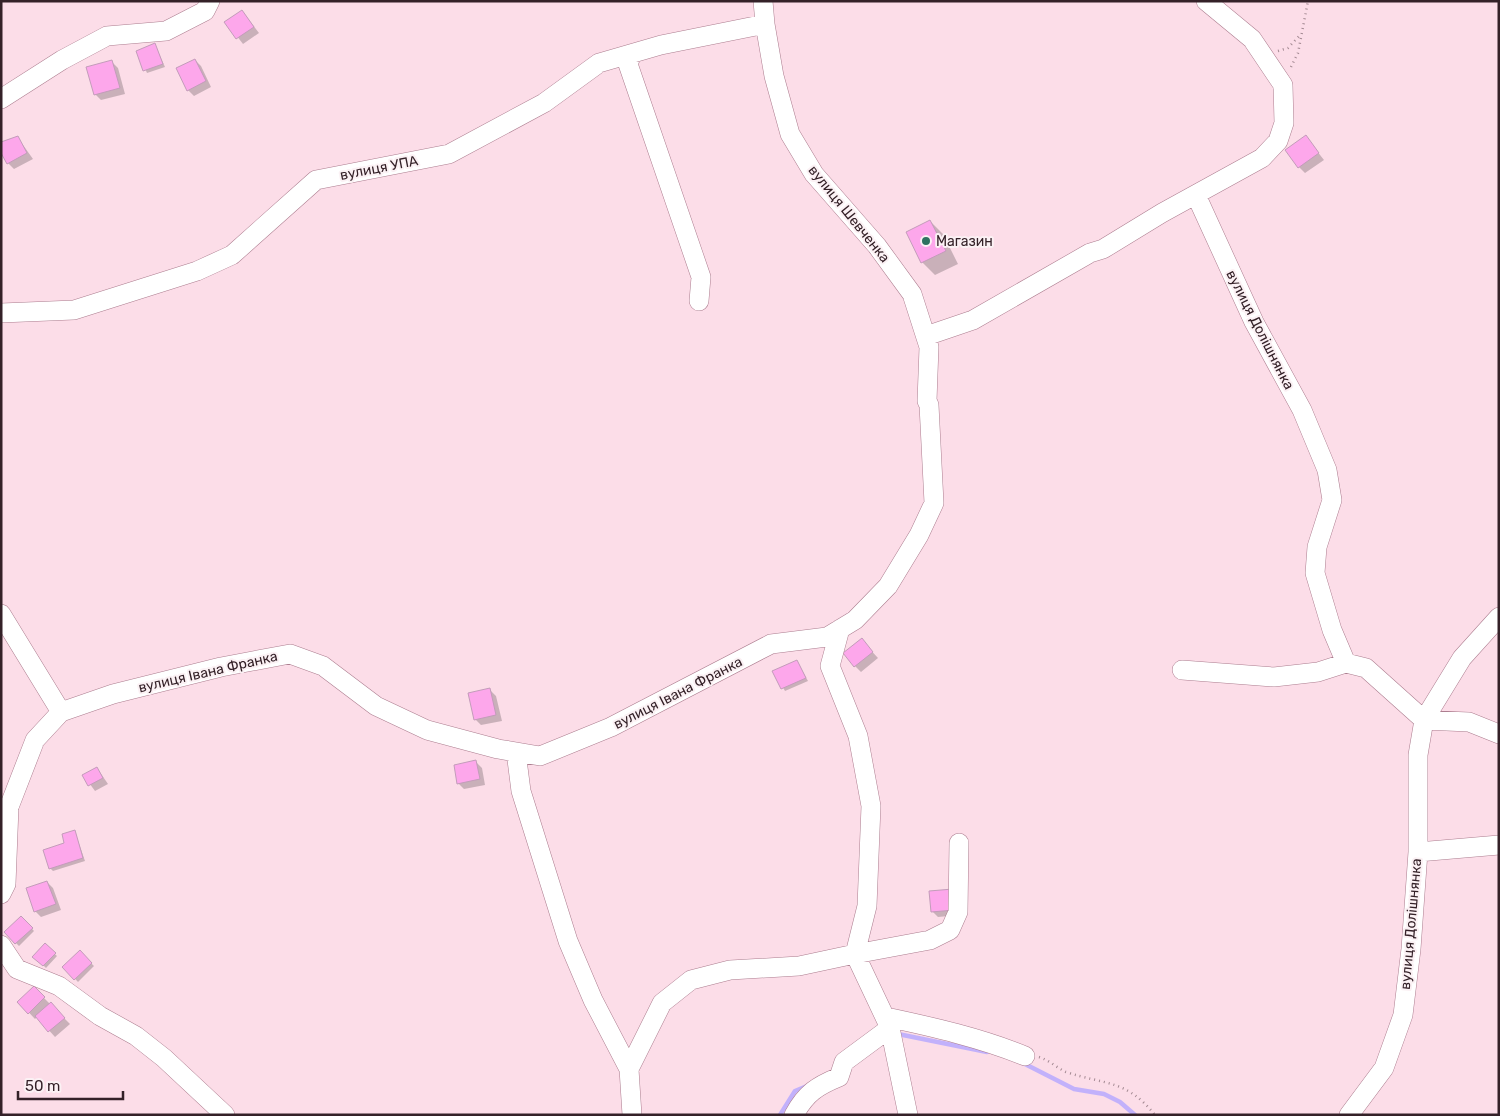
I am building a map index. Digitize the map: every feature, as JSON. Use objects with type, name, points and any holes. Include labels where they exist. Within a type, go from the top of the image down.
[{"type":"street","points":[[1,99],[62,60],[107,36],[166,31],[205,11],[210,1]]},
{"type":"street","name":"вулиця Шевченка","points":[[763,1],[764,24],[774,76],[790,134],[814,174],[877,246],[912,294],[926,336]]},
{"type":"street","points":[[926,336],[973,320],[1090,253],[1103,249],[1262,158],[1278,141],[1284,123],[1283,84],[1252,39],[1206,1]]},
{"type":"street","name":"вулиця УПА","points":[[1,312],[74,310],[197,271],[232,255],[316,180],[449,154],[544,102],[599,63],[764,24]]},
{"type":"street","points":[[632,54],[628,64],[701,278],[699,302]]},
{"type":"street","name":"вулиця Долішнянка","points":[[1196,195],[1254,322],[1302,410],[1327,470],[1332,500],[1317,548],[1315,573],[1332,630],[1346,663]]},
{"type":"street","name":"вулиця Івана Франка","points":[[61,712],[113,694],[221,667],[290,654],[323,666],[376,706],[427,730],[540,756],[611,728],[770,644],[827,637],[855,620],[888,586],[919,535],[934,503],[929,405],[927,400],[929,347],[926,336]]},
{"type":"street","points":[[1,614],[61,712],[35,740],[10,807],[6,884],[1,894]]},
{"type":"street","name":"вулиця Долішнянка","points":[[1349,1115],[1384,1068],[1403,1015],[1411,949],[1418,852],[1418,755],[1424,720],[1462,658],[1499,617]]},
{"type":"street","points":[[840,629],[830,666],[858,736],[871,806],[866,906],[855,954],[888,1022],[908,1115]]},
{"type":"street","points":[[1182,670],[1274,677],[1318,672],[1346,663],[1366,668],[1424,720],[1469,722],[1499,734]]},
{"type":"street","points":[[516,752],[522,791],[568,941],[593,1000],[629,1069],[632,1115]]},
{"type":"street","points":[[629,1069],[662,1003],[692,980],[730,970],[799,966],[930,940],[950,930],[958,912],[959,843]]},
{"type":"street","points":[[1418,852],[1499,845]]},
{"type":"street","points":[[1,945],[9,970],[60,986],[100,1016],[136,1036],[164,1058],[224,1115]]},
{"type":"street","points":[[794,1115],[800,1104],[817,1086],[839,1077],[844,1062],[888,1022],[934,1028],[1025,1056]]},
{"type":"path","points":[[1283,84],[1298,53],[1308,1]]},
{"type":"path","points":[[1252,39],[1270,51],[1288,48],[1302,33]]},
{"type":"path","points":[[1025,1056],[1042,1058],[1066,1071],[1116,1084],[1136,1094],[1155,1115]]},
{"type":"building","points":[[242,10],[254,27],[236,39],[224,22]]},
{"type":"building","points":[[155,43],[163,64],[143,71],[136,51]]},
{"type":"building","points":[[195,59],[206,81],[187,91],[176,68]]},
{"type":"building","points":[[112,60],[120,88],[94,95],[86,67]]},
{"type":"building","points":[[1306,135],[1319,153],[1298,168],[1285,150]]},
{"type":"building","points":[[18,136],[27,153],[7,164],[1,153],[1,142]]},
{"type":"building","name":"Магазин","points":[[930,220],[946,251],[921,263],[906,232]]},
{"type":"building","points":[[862,638],[873,652],[854,667],[843,653]]},
{"type":"building","points":[[797,660],[806,678],[781,689],[772,671]]},
{"type":"building","points":[[490,688],[496,715],[474,720],[468,693]]},
{"type":"building","points":[[476,760],[480,779],[457,784],[454,765]]},
{"type":"building","points":[[97,767],[103,778],[88,786],[82,775]]},
{"type":"building","points":[[75,830],[83,858],[49,869],[43,850],[64,843],[62,834]]},
{"type":"building","points":[[47,881],[56,904],[34,912],[26,888]]},
{"type":"building","points":[[953,889],[955,910],[931,912],[929,891]]},
{"type":"building","points":[[21,916],[33,928],[15,944],[4,932]]},
{"type":"building","points":[[45,943],[56,953],[43,966],[32,957]]},
{"type":"building","points":[[80,950],[92,963],[74,980],[62,967]]},
{"type":"building","points":[[34,986],[45,997],[28,1014],[17,1002]]},
{"type":"building","points":[[51,1002],[65,1018],[48,1032],[35,1016]]},
{"type":"waterway","points":[[898,1034],[987,1052]]},
{"type":"waterway","points":[[1023,1063],[1074,1089],[1104,1094],[1120,1102],[1135,1115]]},
{"type":"waterway","points":[[780,1115],[795,1091],[807,1086]]},
{"type":"place","name":"Магазин","points":[[926,241]]}]
